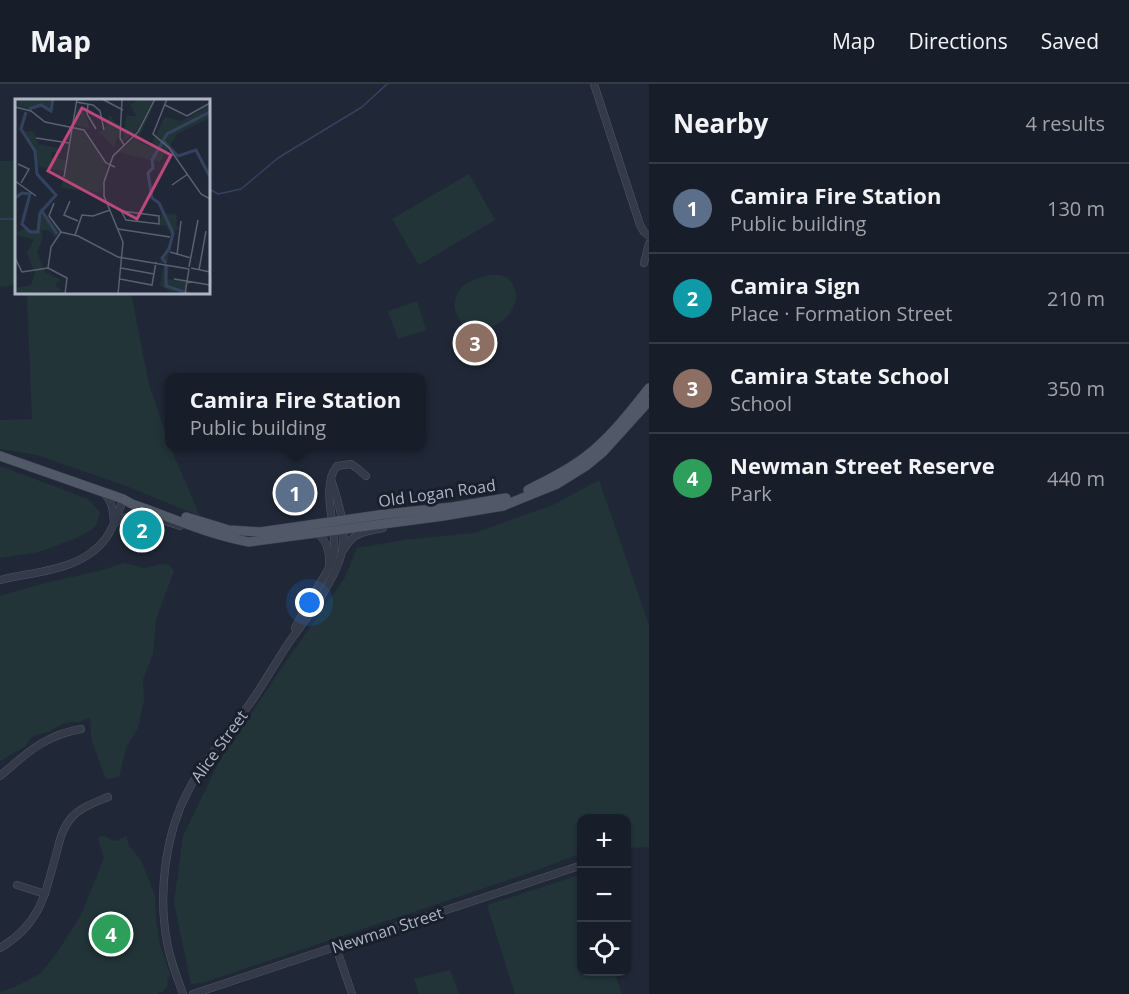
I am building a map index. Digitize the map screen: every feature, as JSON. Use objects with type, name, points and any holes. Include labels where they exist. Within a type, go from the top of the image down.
[{"type":"main road","name":"Old Logan Road","points":[[337,526],[492,501],[511,497],[527,490],[566,470],[600,445],[649,388]]},
{"type":"main road","name":"Old Logan Road","points":[[337,526],[405,521],[503,506],[557,484],[577,472],[603,452],[649,401]]},
{"type":"main road","points":[[0,456],[232,539],[249,542],[318,533],[337,526]]},
{"type":"main road","points":[[123,499],[134,499],[197,521],[236,531],[260,532],[337,526]]},
{"type":"street","points":[[594,84],[640,225],[649,236]]},
{"type":"street","points":[[645,263],[649,244]]},
{"type":"street","points":[[337,526],[330,499],[332,472],[337,466],[351,464],[366,476]]},
{"type":"street","points":[[104,492],[112,505],[114,524]]},
{"type":"street","points":[[0,580],[64,567],[81,559],[103,541],[114,524],[123,499]]},
{"type":"street","points":[[114,524],[125,516],[150,516],[232,539]]},
{"type":"street","name":"Old Logan Road","points":[[342,551],[354,536],[405,521]]},
{"type":"street","name":"Alice Street","points":[[183,994],[167,944],[163,912],[170,841],[178,814],[200,771],[244,713],[339,565],[344,541],[337,526]]},
{"type":"street","name":"Alice Street","points":[[286,646],[302,613],[329,568],[334,555],[337,526]]},
{"type":"street","points":[[318,533],[327,546],[329,568]]},
{"type":"street","points":[[0,776],[51,737],[81,729]]},
{"type":"street","points":[[0,948],[12,941],[33,920],[40,908],[67,822],[82,809],[108,797]]},
{"type":"street","name":"Newman Street","points":[[193,994],[577,867]]},
{"type":"street","points":[[17,885],[45,894]]},
{"type":"street","points":[[336,946],[352,994]]},
{"type":"shaded area","points":[[0,161],[15,161],[15,285],[0,287]]},
{"type":"shaded area","points":[[469,174],[495,220],[419,265],[392,219]]},
{"type":"shaded area","points":[[489,275],[506,277],[513,285],[516,294],[512,310],[491,327],[475,329],[468,327],[456,313],[457,295],[466,283]]},
{"type":"shaded area","points":[[27,294],[131,294],[149,385],[165,431],[165,451],[172,451],[200,516],[126,486],[37,455],[0,449],[0,420],[32,419]]},
{"type":"shaded area","points":[[417,301],[426,330],[398,339],[388,311]]},
{"type":"shaded area","points":[[0,466],[88,499],[100,512],[97,523],[93,529],[76,538],[39,552],[0,558]]},
{"type":"shaded area","points":[[599,480],[649,625],[649,847],[631,848],[631,814],[577,814],[577,855],[535,871],[205,982],[191,984],[174,903],[183,836],[220,760],[344,579],[357,548],[404,540],[474,533],[553,505]]},
{"type":"shaded area","points":[[124,563],[145,568],[161,564],[169,565],[174,571],[156,619],[153,654],[143,679],[144,700],[138,728],[126,748],[119,777],[106,779],[92,742],[90,718],[65,723],[48,732],[33,736],[24,747],[0,761],[0,596]]},
{"type":"shaded area","points":[[101,836],[115,841],[126,836],[129,846],[141,860],[155,896],[160,945],[170,974],[168,985],[163,992],[157,994],[0,994],[40,974],[57,953],[81,915],[104,858],[98,839]]},
{"type":"shaded area","points":[[577,876],[577,976],[615,976],[622,994],[515,994],[487,905]]},
{"type":"shaded area","points":[[450,970],[459,994],[419,994],[414,979]]},
{"type":"waterway","points":[[210,189],[218,194],[241,189],[278,158],[362,107],[387,84]]},
{"type":"waterway","points":[[0,219],[15,219]]},
{"type":"place","name":"Camira State School","points":[[475,343]]},
{"type":"place","name":"Camira Fire Station","points":[[295,493]]},
{"type":"place","name":"Camira Sign","points":[[142,530]]},
{"type":"place","name":"Newman Street Reserve","points":[[111,934]]}]
